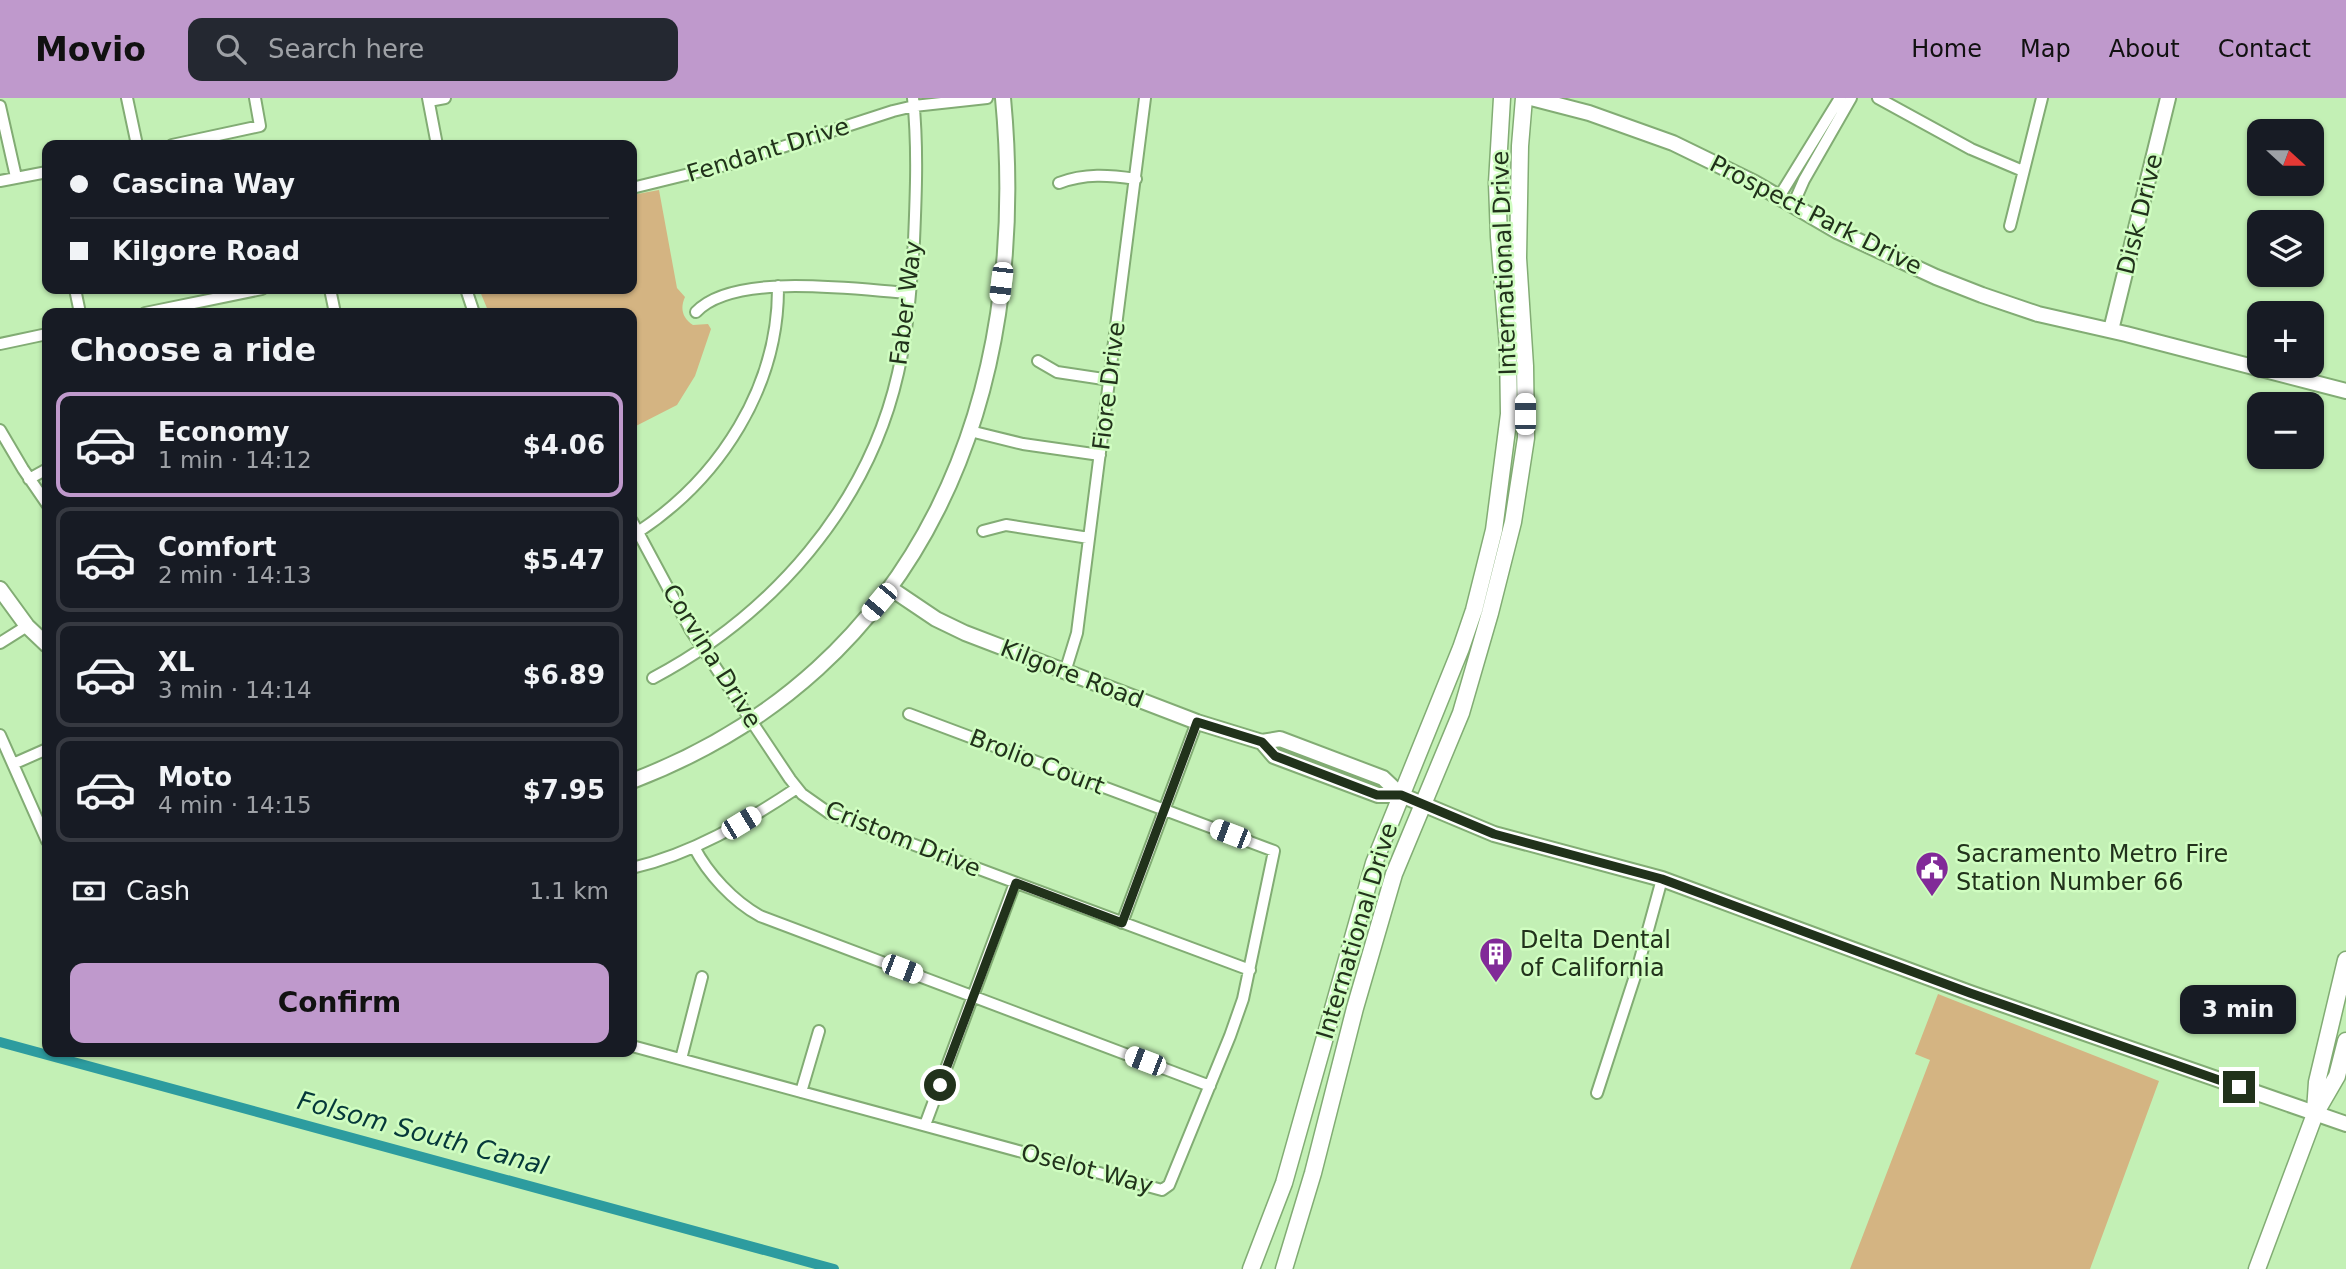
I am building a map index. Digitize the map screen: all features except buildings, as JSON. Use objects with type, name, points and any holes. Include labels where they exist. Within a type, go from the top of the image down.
[{"type":"main road","name":"International Drive","points":[[1251,1269],[1284,1182],[1374,863],[1461,648],[1474,610],[1494,530],[1509,414],[1497,183],[1502,98]]},
{"type":"main road","name":"International Drive","points":[[1284,1269],[1314,1173],[1355,1008],[1394,874],[1461,713],[1513,522],[1526,438],[1525,366],[1518,257],[1520,146],[1524,98]]},
{"type":"main road","points":[[1509,381],[1517,401],[1514,453],[1520,478]]},
{"type":"main road","points":[[1504,463],[1508,467],[1511,486],[1504,539],[1505,554]]},
{"type":"main road","points":[[2315,1114],[2317,1082],[2346,960]]},
{"type":"main road","points":[[2258,1269],[2315,1114],[2337,1076],[2346,1041]]},
{"type":"street","points":[[127,98],[135,140]]},
{"type":"street","points":[[195,140],[260,126],[255,98]]},
{"type":"street","points":[[436,140],[429,100],[445,98]]},
{"type":"street","name":"Fendant Drive","points":[[637,186],[730,164],[914,102],[987,98]]},
{"type":"street","points":[[637,779],[695,754],[751,720],[811,675],[840,647],[890,588],[940,507],[970,431],[992,345],[1004,257],[1007,185],[1003,98]]},
{"type":"street","name":"Fiore Drive","points":[[1065,672],[1077,633],[1145,98]]},
{"type":"street","name":"Prospect Park Drive","points":[[1531,98],[1589,113],[1673,143],[1779,197],[1837,231],[1955,285],[2038,314],[2111,330],[2346,391]]},
{"type":"street","points":[[1779,197],[1840,98]]},
{"type":"street","points":[[1793,205],[1804,180],[1851,98]]},
{"type":"street","points":[[1878,98],[1971,149],[2023,171]]},
{"type":"street","points":[[2010,226],[2042,98]]},
{"type":"street","name":"Disk Drive","points":[[2111,330],[2168,98]]},
{"type":"street","name":"Faber Way","points":[[653,678],[704,649],[742,621],[795,569],[820,539],[848,496],[871,450],[898,375],[910,293],[916,205],[914,102]]},
{"type":"street","points":[[0,106],[16,177]]},
{"type":"street","points":[[0,181],[42,173]]},
{"type":"street","points":[[1059,183],[1091,175],[1136,179]]},
{"type":"street","points":[[696,312],[705,303],[736,292],[778,286],[910,293]]},
{"type":"street","points":[[638,532],[694,489],[720,458],[736,433],[750,407],[764,369],[777,318],[778,286]]},
{"type":"street","points":[[202,294],[204,301]]},
{"type":"street","points":[[170,308],[238,294]]},
{"type":"street","points":[[0,344],[42,335]]},
{"type":"street","points":[[1038,361],[1057,372],[1110,380]]},
{"type":"street","points":[[0,430],[42,498]]},
{"type":"street","points":[[970,431],[1023,444],[1100,455]]},
{"type":"street","points":[[29,479],[42,472]]},
{"type":"street","points":[[983,531],[1006,525],[1089,538]]},
{"type":"street","name":"Corvina Drive","points":[[638,532],[679,610],[797,788]]},
{"type":"street","name":"Kilgore Road","points":[[890,588],[936,619],[965,633],[1197,722],[1262,742],[1280,739],[1357,768],[1383,778],[1401,795],[1494,834],[1662,879],[1960,990],[2346,1124]]},
{"type":"street","points":[[0,589],[27,626],[42,640]]},
{"type":"street","points":[[0,643],[27,626]]},
{"type":"street","name":"Brolio Court","points":[[909,714],[1164,810]]},
{"type":"street","points":[[1122,923],[1197,722]]},
{"type":"street","points":[[0,735],[42,830]]},
{"type":"street","points":[[13,764],[42,751]]},
{"type":"street","points":[[637,866],[694,847],[741,823],[797,788]]},
{"type":"street","name":"Cristom Drive","points":[[797,788],[829,813],[1250,970]]},
{"type":"street","name":"Oselot Way","points":[[637,1047],[1163,1190],[1169,1185],[1230,1036],[1250,970],[1274,851],[1164,810]]},
{"type":"street","points":[[694,847],[706,868],[736,900],[760,916],[1210,1086]]},
{"type":"street","points":[[1597,1093],[1637,970],[1662,879]]},
{"type":"street","points":[[925,1125],[1016,883]]},
{"type":"street","points":[[681,1059],[702,977]]},
{"type":"street","points":[[801,1092],[819,1031]]},
{"type":"shaded area","points":[[659,190],[677,288],[685,297],[683,313],[693,325],[708,324],[711,329],[695,376],[677,405],[637,425],[637,308],[487,308],[481,294],[637,294],[637,194]]},
{"type":"shaded area","points":[[1938,994],[2159,1081],[2090,1269],[1850,1269],[1930,1060],[1915,1054]]},
{"type":"waterway","name":"Folsom South Canal","points":[[0,1042],[42,1053]]},
{"type":"waterway","name":"Folsom South Canal","points":[[55,1057],[834,1269]]},
{"type":"place","name":"Sacramento Metro Fire Station Number 66","points":[[1932,898]]},
{"type":"place","name":"Delta Dental of California","points":[[1496,984]]},
{"type":"route","points":[[940,1085],[1016,883],[1122,923],[1197,722],[1262,742],[1275,756],[1377,795],[1401,795],[1494,834],[1585,856],[1662,879],[1970,993],[2239,1087]]}]
